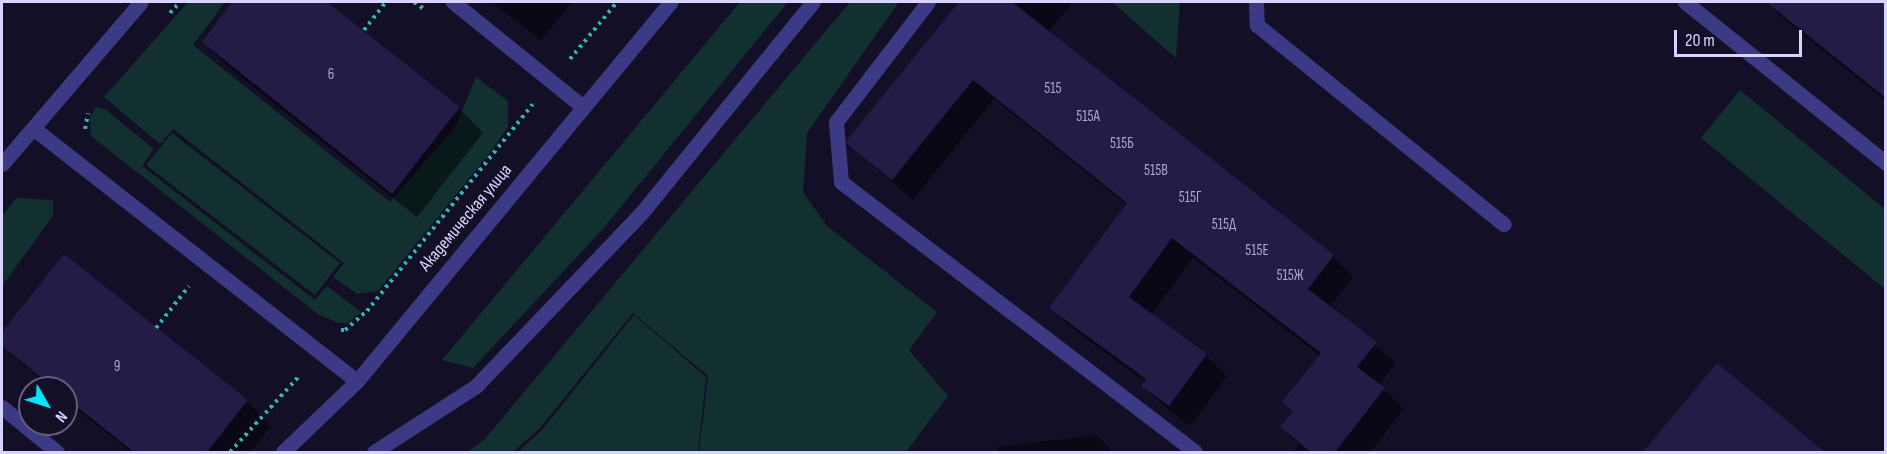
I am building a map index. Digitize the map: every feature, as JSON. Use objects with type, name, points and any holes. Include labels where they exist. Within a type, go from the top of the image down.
[{"type":"street","points":[[2,164],[141,2]]},
{"type":"street","points":[[453,2],[583,107]]},
{"type":"street","name":"Академическая улица","points":[[283,453],[357,381],[671,2]]},
{"type":"street","points":[[374,453],[476,386],[643,211],[813,2]]},
{"type":"street","points":[[928,2],[836,122],[841,182],[1195,453]]},
{"type":"street","points":[[1256,2],[1257,25],[1504,224]]},
{"type":"street","points":[[1685,2],[1886,163]]},
{"type":"street","points":[[33,128],[357,381]]},
{"type":"street","points":[[2,407],[57,453]]},
{"type":"path","points":[[165,18],[180,2]]},
{"type":"path","points":[[364,30],[386,2]]},
{"type":"path","points":[[332,327],[345,330],[367,311],[617,2]]},
{"type":"path","points":[[86,134],[84,123],[92,103]]},
{"type":"path","points":[[156,327],[206,263]]},
{"type":"path","points":[[230,453],[340,329]]},
{"type":"green space","points":[[188,2],[225,2],[193,45],[390,202],[456,126],[476,77],[508,101],[508,127],[378,291],[357,294],[333,277],[344,263],[173,129],[160,144],[104,97]]},
{"type":"green space","points":[[740,2],[788,2],[602,230],[473,368],[442,360]]},
{"type":"green space","points":[[850,2],[899,2],[807,133],[803,192],[827,226],[937,312],[909,350],[948,396],[906,452],[699,452],[708,376],[633,313],[540,428],[513,452],[467,452],[484,440]]},
{"type":"green space","points":[[1112,2],[1180,2],[1176,58]]},
{"type":"green space","points":[[1740,90],[1885,209],[1885,289],[1701,138]]},
{"type":"green space","points":[[96,107],[106,110],[154,149],[142,166],[315,300],[327,286],[361,312],[348,323],[339,323],[319,315],[91,136],[90,118]]},
{"type":"green space","points":[[172,133],[340,263],[315,295],[146,165]]},
{"type":"green space","points":[[16,198],[53,200],[53,216],[2,286],[2,216]]},
{"type":"green space","points":[[634,315],[706,377],[698,452],[518,452],[542,430]]},
{"type":"building","points":[[232,2],[327,2],[460,107],[392,194],[202,42]]},
{"type":"building","points":[[959,2],[1012,2],[1334,255],[1308,289],[1377,342],[1357,367],[1385,388],[1334,453],[1312,453],[1280,427],[1293,411],[1282,402],[1321,353],[1172,238],[1129,297],[1207,354],[1169,406],[1141,386],[1146,379],[1049,308],[1127,203],[973,80],[892,180],[848,145],[847,140]]},
{"type":"building","points":[[1766,2],[1886,2],[1886,98]]},
{"type":"building","points":[[64,254],[248,400],[206,453],[135,453],[78,408],[78,376],[39,376],[2,346],[2,332]]},
{"type":"building","points":[[1717,363],[1826,453],[1642,453]]}]
